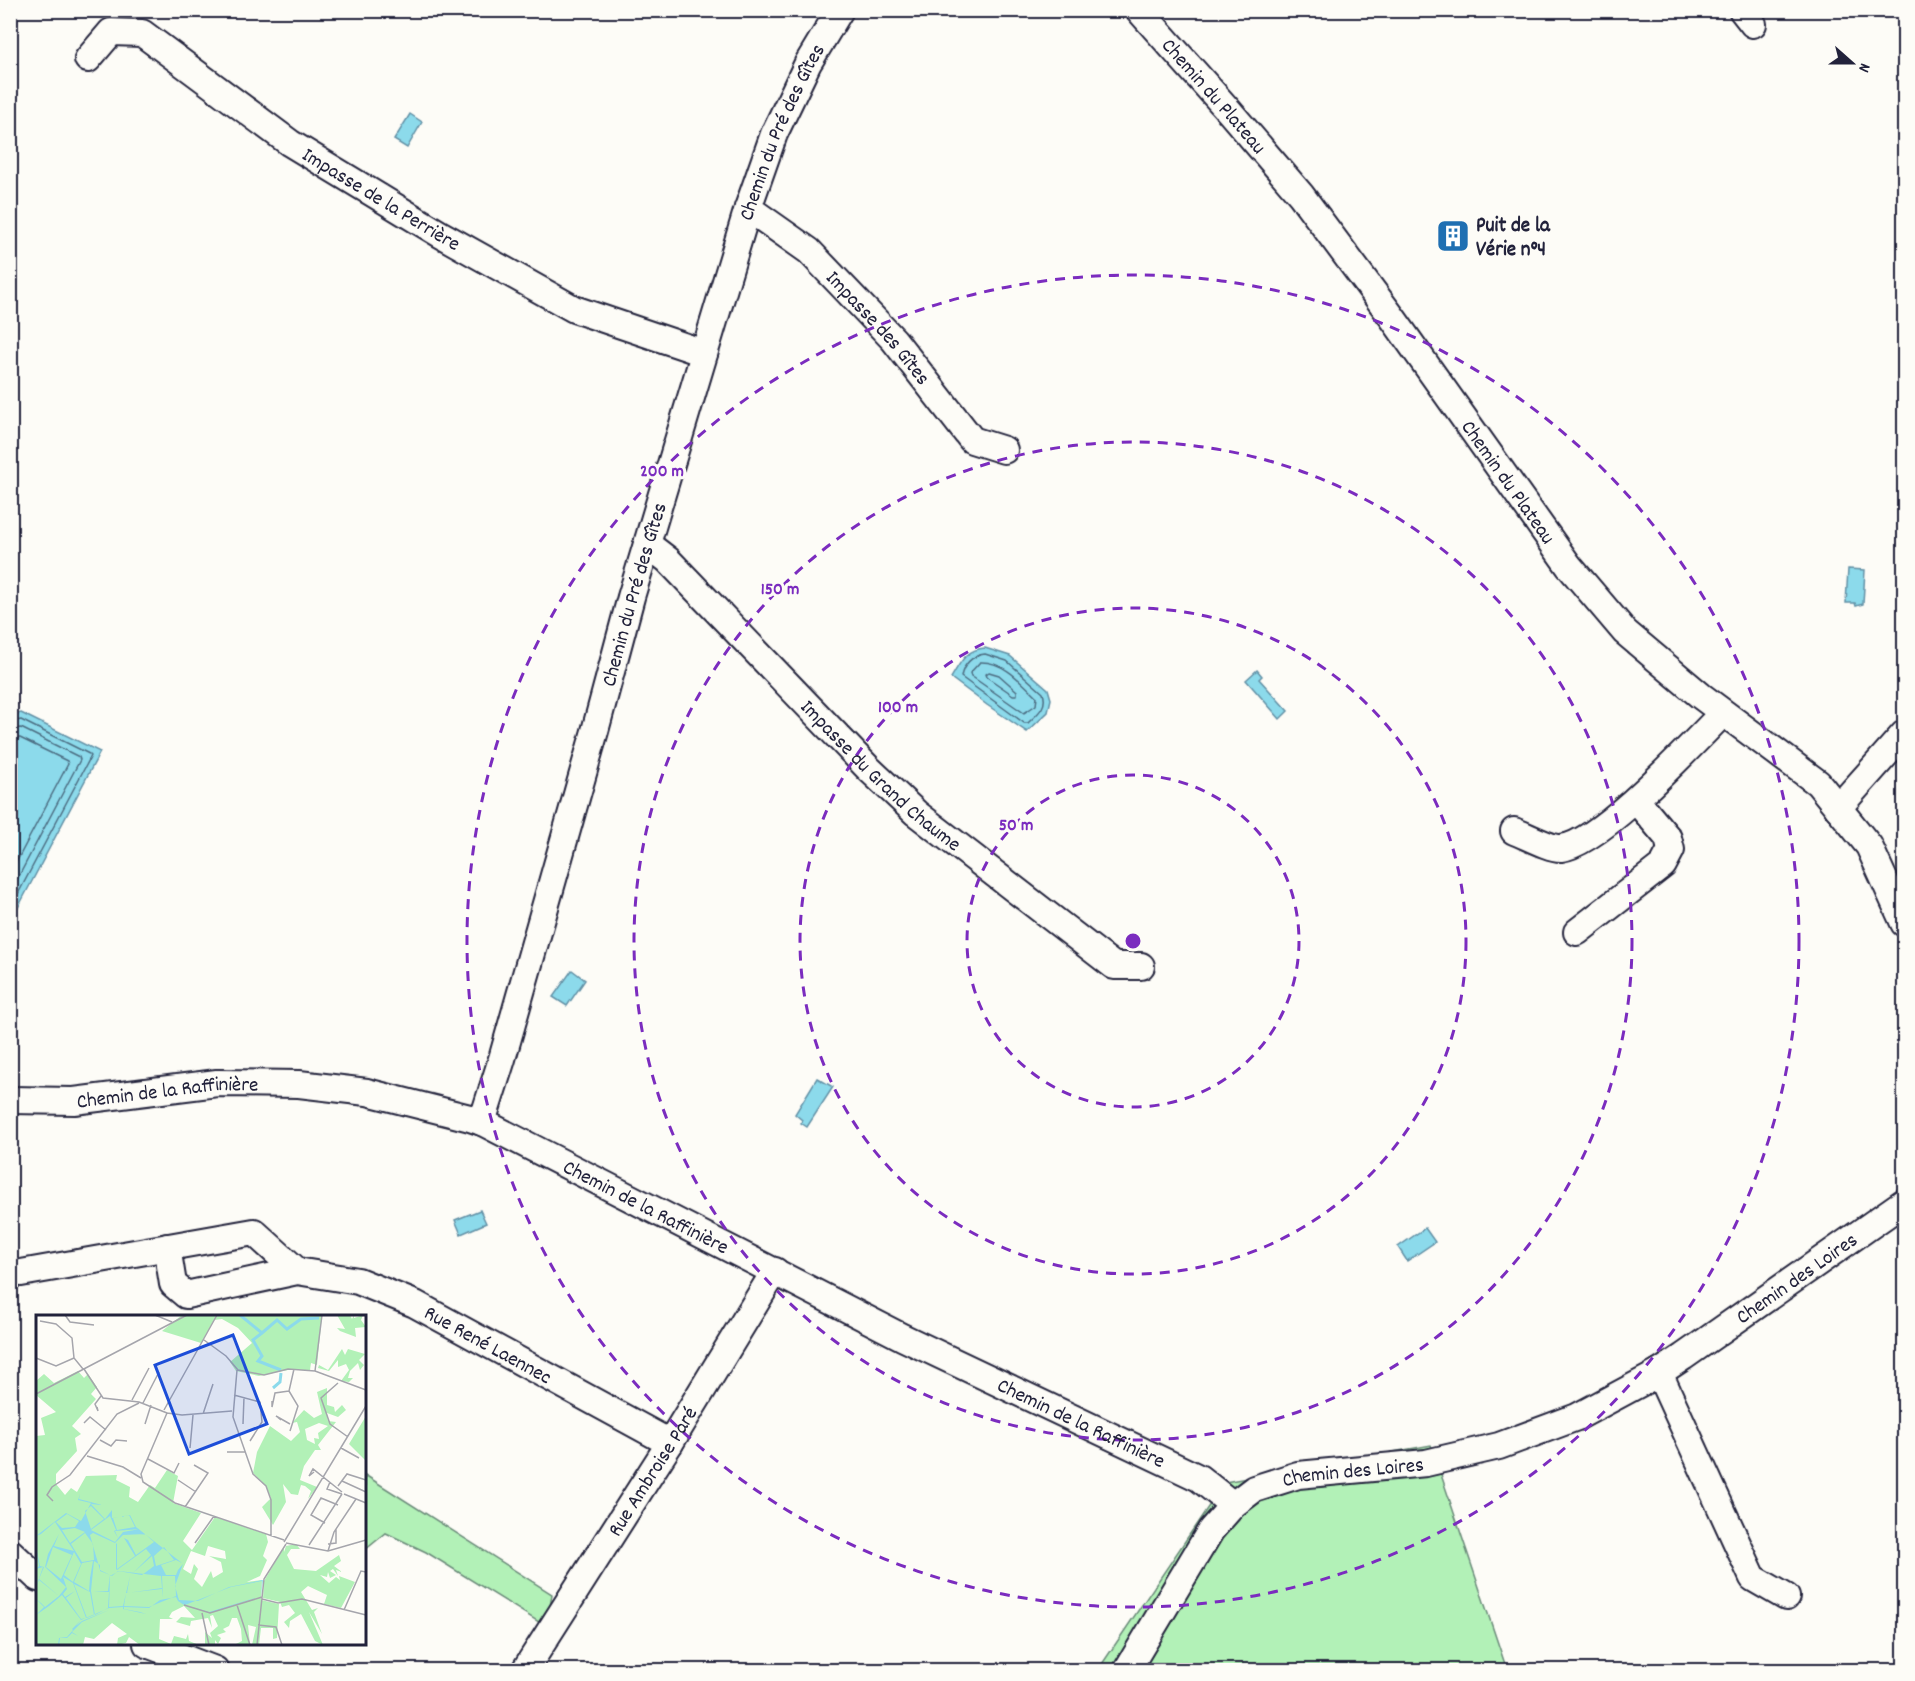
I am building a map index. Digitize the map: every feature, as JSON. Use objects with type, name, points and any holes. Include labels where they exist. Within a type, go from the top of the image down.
[{"type":"street","name":"Chemin du Pré des Gîtes","points":[[482,1122],[509,1036],[631,597],[748,208],[774,134],[808,63],[840,10]]},
{"type":"street","name":"Chemin du Plateau","points":[[1139,10],[1301,195],[1392,317],[1569,566],[1625,632],[1724,712],[1818,783],[1869,846],[1905,923]]},
{"type":"street","name":"Impasse de la Perrière","points":[[88,59],[111,32],[142,33],[290,143],[440,234],[574,309],[705,353]]},
{"type":"street","name":"Impasse des Gîtes","points":[[748,208],[809,251],[894,340],[972,440],[1004,450]]},
{"type":"street","name":"Impasse du Grand Chaume","points":[[647,547],[668,560],[869,769],[916,813],[1114,966],[1141,966]]},
{"type":"street","points":[[1514,831],[1558,849],[1577,845],[1635,800],[1724,712]]},
{"type":"street","points":[[1838,808],[1905,734]]},
{"type":"street","points":[[1577,932],[1664,865],[1671,850],[1668,837],[1635,800]]},
{"type":"street","name":"Chemin de la Raffinière","points":[[10,1100],[74,1101],[217,1083],[299,1084],[367,1092],[482,1122],[902,1337],[1199,1478],[1233,1505]]},
{"type":"street","name":"Chemin des Loires","points":[[1127,1671],[1211,1530],[1233,1505],[1254,1489],[1298,1475],[1426,1463],[1499,1446],[1577,1416],[1659,1373],[1905,1202]]},
{"type":"street","points":[[21,1273],[254,1232],[297,1271]]},
{"type":"street","name":"Rue René Laennec","points":[[167,1247],[173,1284],[186,1295],[297,1271],[358,1281],[415,1304],[670,1443]]},
{"type":"street","name":"Rue Ambroise Paré","points":[[525,1671],[670,1443],[775,1271]]},
{"type":"street","points":[[1659,1373],[1753,1578],[1786,1597]]},
{"type":"street","points":[[10,1552],[36,1576]]},
{"type":"street","points":[[150,1645],[215,1671]]},
{"type":"green space","points":[[1431,1445],[1507,1670],[1098,1670],[1225,1482]]},
{"type":"green space","points":[[366,1476],[552,1594],[550,1607],[542,1624],[426,1552],[386,1533],[366,1549]]},
{"type":"water","points":[[410,114],[422,122],[407,148],[394,140]]},
{"type":"water","points":[[1848,569],[1865,570],[1863,604],[1856,606],[1855,603],[1846,603]]},
{"type":"water","points":[[985,648],[1010,656],[1048,689],[1051,699],[1048,712],[1027,732],[951,678],[968,654]]},
{"type":"water","points":[[1257,670],[1262,676],[1259,679],[1288,711],[1280,719],[1246,680]]},
{"type":"water","points":[[21,713],[100,752],[11,921],[10,716]]},
{"type":"water","points":[[572,970],[585,980],[567,1006],[553,997]]},
{"type":"water","points":[[817,1078],[833,1087],[807,1127],[795,1114]]},
{"type":"water","points":[[480,1210],[486,1223],[461,1234],[455,1220]]},
{"type":"water","points":[[1425,1228],[1435,1242],[1407,1261],[1398,1247]]},
{"type":"place","name":"Puit de la Vérie n°4","points":[[1453,236]]}]
